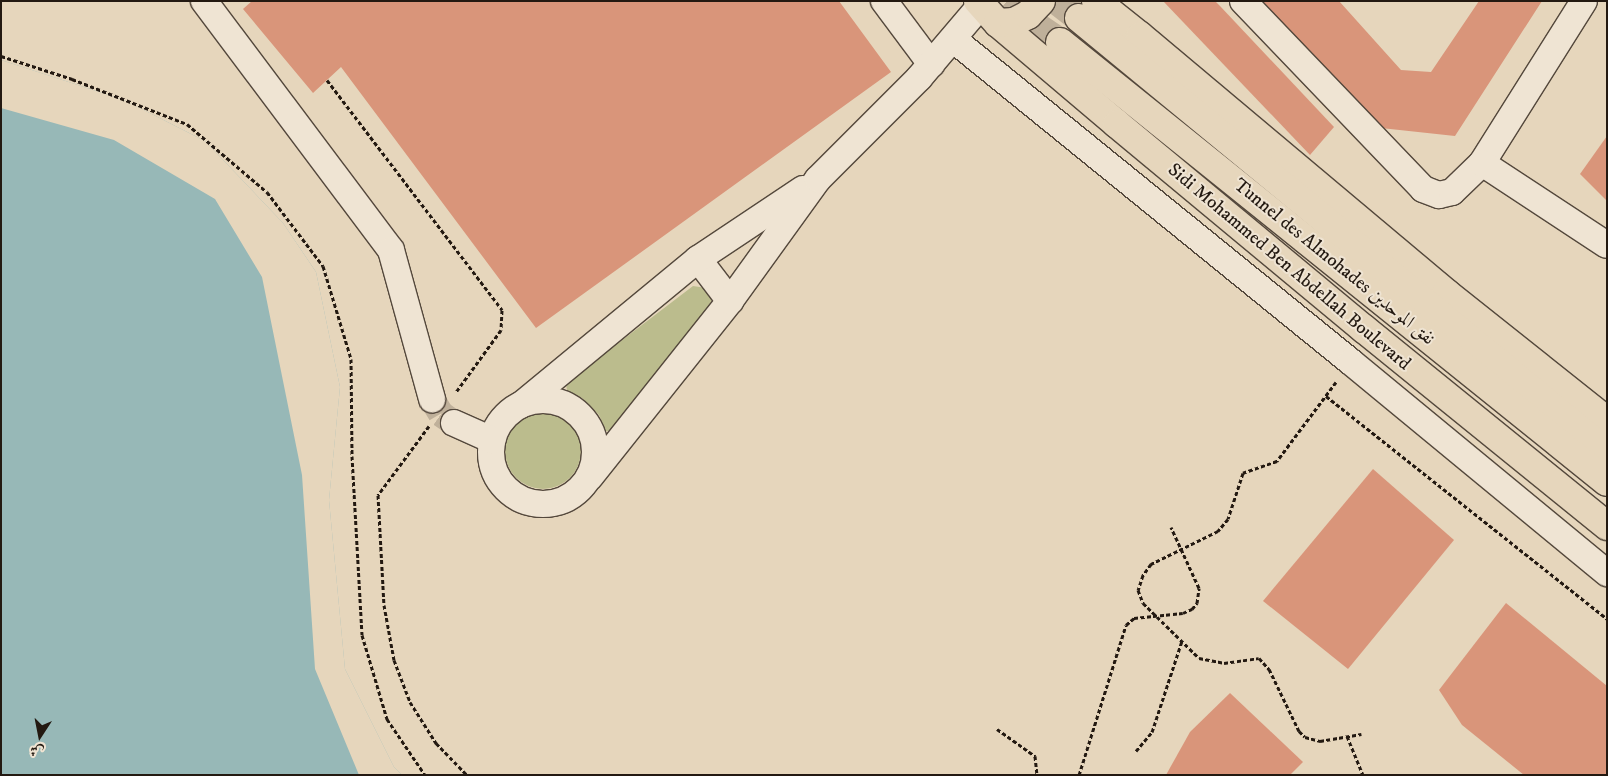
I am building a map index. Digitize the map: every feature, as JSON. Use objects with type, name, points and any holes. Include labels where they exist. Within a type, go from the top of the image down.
[{"type":"main road","points":[[984,8],[1014,22],[1028,15],[1041,1]]},
{"type":"main road","name":"Sidi Mohammed Ben Abdellah Boulevard","points":[[984,8],[1364,329],[1607,526]]},
{"type":"main road","points":[[1087,10],[1140,36],[1446,293],[1607,421]]},
{"type":"main road","name":"Tunnel des Almohades نفق الموحدين","points":[[1087,10],[1607,452]]},
{"type":"main road","name":"Tunnel des Almohades نفق الموحدين","points":[[1060,42],[1607,482]]},
{"type":"street","points":[[204,1],[391,250],[443,410],[492,440]]},
{"type":"street","points":[[884,1],[931,64]]},
{"type":"street","points":[[1243,1],[1423,189],[1439,194],[1452,192],[1482,162],[1584,1]]},
{"type":"street","points":[[818,179],[698,259],[521,405],[505,416],[497,427],[492,440],[492,460],[499,479],[513,494],[531,503],[545,504],[571,497],[590,477],[730,301],[818,179],[984,8]]},
{"type":"street","points":[[952,39],[1351,362],[1607,573]]},
{"type":"street","points":[[1482,162],[1607,245]]},
{"type":"street","points":[[698,259],[730,301]]},
{"type":"street","points":[[521,405],[542,400],[556,401],[580,414],[588,424],[595,444],[594,464],[590,477]]},
{"type":"path","points":[[1,56],[72,79],[187,124],[266,192],[323,266],[351,359],[352,456],[362,635],[387,719],[425,775]]},
{"type":"path","points":[[327,80],[502,310],[501,330],[378,495],[384,605],[394,660],[410,702],[436,743],[467,775]]},
{"type":"path","points":[[1351,362],[1277,461],[1243,472],[1228,519],[1218,531],[1151,564],[1142,575],[1138,590],[1139,597],[1156,616],[1199,658],[1206,661],[1224,663],[1259,658],[1269,669],[1299,731],[1305,737],[1320,741],[1361,734]]},
{"type":"path","points":[[1326,396],[1607,619]]},
{"type":"path","points":[[1079,775],[1122,631],[1134,618],[1188,612],[1197,603],[1199,588],[1171,526]]},
{"type":"path","points":[[1136,751],[1152,732],[1182,642]]},
{"type":"path","points":[[997,729],[1035,756],[1037,775]]},
{"type":"path","points":[[1348,736],[1363,775]]},
{"type":"green space","points":[[693,286],[706,288],[712,299],[708,308],[611,431],[606,431],[599,415],[582,398],[567,391],[566,383]]},
{"type":"green space","points":[[543,413],[557,416],[570,424],[578,437],[581,451],[578,465],[570,478],[557,486],[543,489],[529,486],[516,478],[508,465],[505,451],[508,437],[516,424],[529,416]]},
{"type":"water","points":[[1,60],[124,100],[205,141],[283,223],[316,272],[340,387],[329,500],[345,669],[394,767],[402,775],[1,775]]},
{"type":"pier","points":[[1,60],[124,100],[205,141],[283,223],[316,272],[340,387],[329,500],[345,669],[394,767],[402,775],[359,775],[315,669],[302,475],[262,277],[215,199],[114,140],[1,108]]},
{"type":"building","points":[[252,1],[839,1],[891,72],[536,328],[341,67],[313,93],[243,9]]},
{"type":"building","points":[[1163,1],[1215,1],[1220,6],[1334,127],[1310,155]]},
{"type":"building","points":[[1257,1],[1339,1],[1401,70],[1431,72],[1479,1],[1542,1],[1455,136],[1381,128]]},
{"type":"building","points":[[1607,136],[1607,201],[1580,174]]},
{"type":"building","points":[[1373,469],[1454,540],[1348,669],[1263,601]]},
{"type":"building","points":[[1506,603],[1607,686],[1607,775],[1524,775],[1462,725],[1439,690]]},
{"type":"building","points":[[1230,693],[1303,762],[1290,775],[1166,775],[1190,732]]},
{"type":"tunnel","points":[[1007,1],[1032,23],[1060,42]]},
{"type":"tunnel","points":[[1057,1],[1079,18]]},
{"type":"tunnel","points":[[432,399],[441,414],[454,423]]}]
